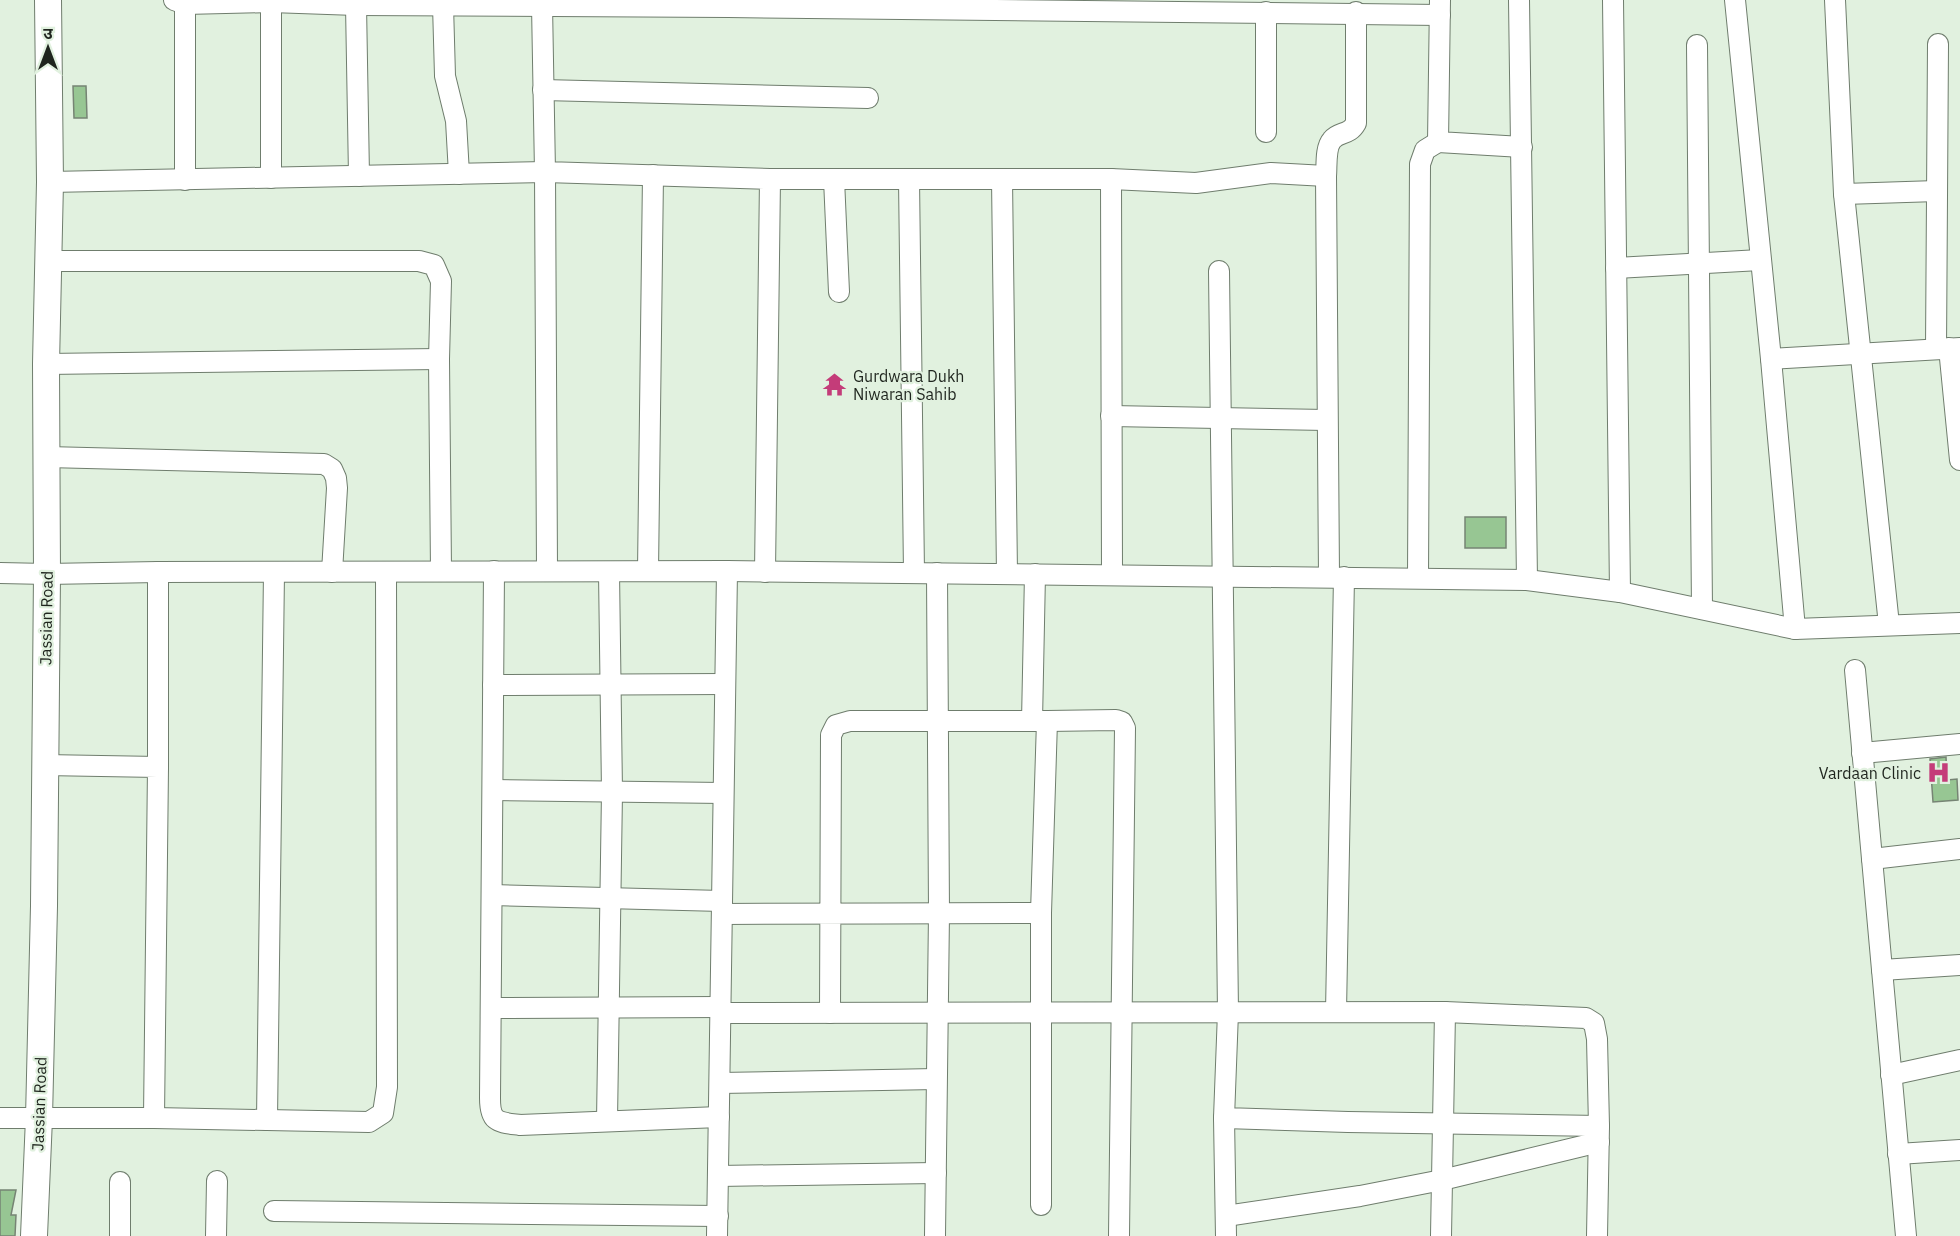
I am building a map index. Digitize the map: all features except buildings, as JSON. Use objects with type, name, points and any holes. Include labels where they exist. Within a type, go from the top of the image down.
[{"type":"street","name":"Jassian Road","points":[[34,1236],[44,906],[46,364],[50,182],[48,0]]},
{"type":"street","points":[[1519,0],[1527,580]]},
{"type":"street","points":[[1613,0],[1620,592]]},
{"type":"street","points":[[1735,0],[1795,629]]},
{"type":"street","points":[[1835,0],[1844,194],[1889,625]]},
{"type":"street","points":[[185,180],[180,2],[271,1],[356,5],[394,2],[443,5],[495,2],[542,5],[642,3],[1118,5],[1266,12],[1440,7],[1438,142]]},
{"type":"street","points":[[271,1],[271,178]]},
{"type":"street","points":[[356,5],[359,176]]},
{"type":"street","points":[[443,5],[444,70],[456,121],[459,174]]},
{"type":"street","points":[[542,5],[547,571]]},
{"type":"street","points":[[1335,1012],[1337,577],[1326,420],[1326,176],[1331,141],[1350,132],[1356,123],[1344,8]]},
{"type":"street","points":[[1266,12],[1266,132]]},
{"type":"street","points":[[1938,44],[1937,191],[1948,348],[1960,460]]},
{"type":"street","points":[[1697,45],[1702,609]]},
{"type":"street","points":[[543,90],[868,98]]},
{"type":"street","points":[[1418,578],[1419,164],[1425,150],[1438,142],[1522,147]]},
{"type":"street","points":[[50,182],[545,172],[770,178],[1111,178],[1196,183],[1271,173],[1326,176]]},
{"type":"street","points":[[648,571],[653,175]]},
{"type":"street","points":[[765,572],[770,178]]},
{"type":"street","points":[[834,178],[839,292]]},
{"type":"street","points":[[909,178],[914,573]]},
{"type":"street","points":[[1002,178],[1007,573]]},
{"type":"street","points":[[1111,178],[1112,575]]},
{"type":"street","points":[[1844,194],[1937,191]]},
{"type":"street","points":[[1616,268],[1761,260]]},
{"type":"street","points":[[49,261],[430,263],[437,268],[441,281],[439,359],[441,571]]},
{"type":"street","points":[[1219,271],[1228,1012],[1224,1118],[1226,1226],[1442,1180],[1599,1134]]},
{"type":"street","points":[[1771,359],[1948,348]]},
{"type":"street","points":[[46,364],[439,359]]},
{"type":"street","points":[[1111,416],[1326,420]]},
{"type":"street","points":[[47,457],[324,464],[332,469],[336,483],[332,572]]},
{"type":"street","points":[[494,571],[490,1107],[493,1118],[497,1122],[520,1125],[719,1117]]},
{"type":"street","points":[[717,1236],[727,571]]},
{"type":"street","points":[[0,573],[727,571],[1527,580],[1620,592],[1795,629],[1960,623]]},
{"type":"street","points":[[154,1118],[158,572]]},
{"type":"street","points":[[267,1120],[273,572]]},
{"type":"street","points":[[607,1121],[612,792],[609,572]]},
{"type":"street","points":[[0,1118],[369,1122],[383,1113],[386,1100],[386,573]]},
{"type":"street","points":[[935,1236],[939,913],[937,573]]},
{"type":"street","points":[[1035,574],[1041,913],[1041,1205]]},
{"type":"street","points":[[1855,670],[1906,1236]]},
{"type":"street","points":[[493,685],[725,684]]},
{"type":"street","points":[[830,1013],[831,735],[836,725],[850,721],[1116,720],[1122,722],[1125,728],[1119,1236]]},
{"type":"street","points":[[1862,753],[1960,744]]},
{"type":"street","points":[[44,765],[158,768]]},
{"type":"street","points":[[493,790],[723,793]]},
{"type":"street","points":[[1872,859],[1960,849]]},
{"type":"street","points":[[492,895],[610,898],[722,908],[831,914],[1041,913]]},
{"type":"street","points":[[1882,970],[1960,965]]},
{"type":"street","points":[[492,1008],[608,1007],[830,1013],[1445,1012],[1586,1018],[1594,1023],[1597,1040],[1599,1134],[1597,1236]]},
{"type":"street","points":[[1441,1236],[1445,1012]]},
{"type":"street","points":[[1891,1075],[1960,1060]]},
{"type":"street","points":[[720,1083],[936,1079]]},
{"type":"street","points":[[1224,1118],[1442,1124],[1599,1134]]},
{"type":"street","points":[[1898,1154],[1960,1150]]},
{"type":"street","points":[[718,1176],[936,1173]]},
{"type":"street","points":[[216,1236],[217,1181]]},
{"type":"street","points":[[120,1182],[120,1236]]},
{"type":"street","points":[[274,1211],[718,1216]]},
{"type":"place","name":"Gurdwara Dukh Niwaran Sahib","points":[[835,385]]},
{"type":"place","name":"Vardaan Clinic","points":[[1939,773]]}]
